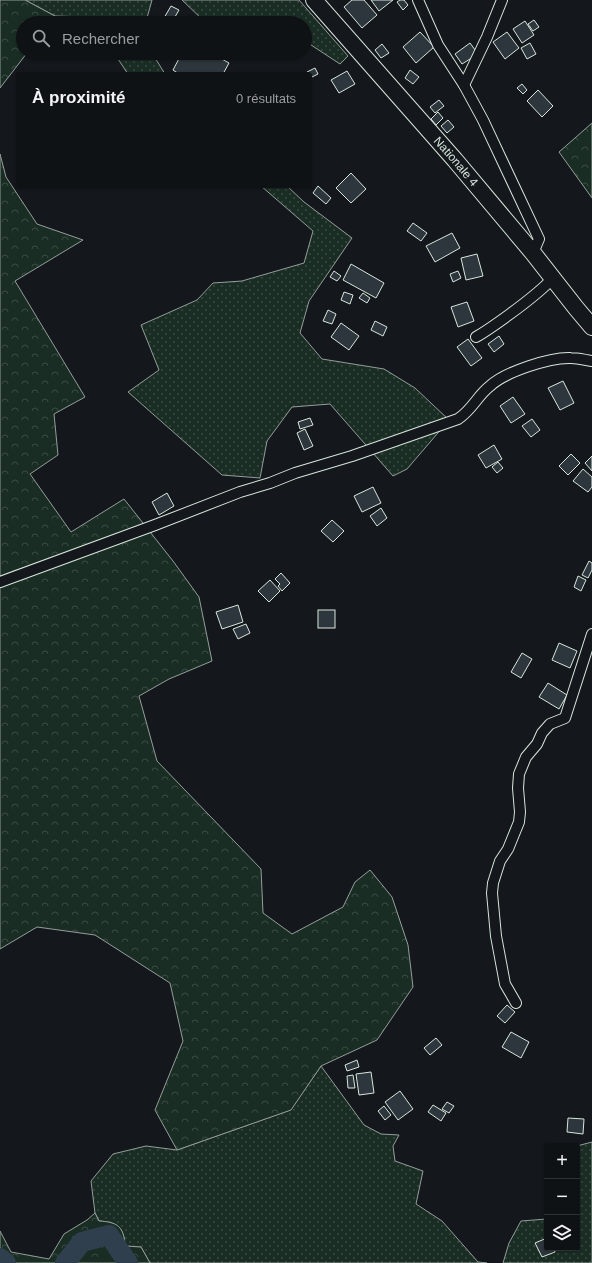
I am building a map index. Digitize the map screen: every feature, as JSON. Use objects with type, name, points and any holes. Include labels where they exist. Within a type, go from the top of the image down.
[{"type":"highway","name":"Nationale 4","points":[[314,0],[450,154],[533,253],[592,327]]},
{"type":"street","points":[[418,0],[438,45],[464,85],[496,147],[539,239],[533,253]]},
{"type":"street","points":[[464,85],[487,37],[502,0]]},
{"type":"street","points":[[476,337],[526,303],[553,278]]},
{"type":"street","points":[[0,582],[240,492],[270,483],[295,473],[352,456],[458,419],[467,413],[490,385],[511,373],[554,359],[571,358],[592,362]]},
{"type":"street","points":[[516,1003],[505,984],[496,936],[493,909],[493,883],[500,861],[508,849],[519,822],[519,774],[526,757],[537,744],[542,733],[550,724],[566,718],[592,634]]},
{"type":"green space","points":[[0,0],[25,0],[55,16],[16,16],[16,60],[22,60],[0,88]]},
{"type":"green space","points":[[25,0],[152,0],[148,16],[55,16]]},
{"type":"green space","points":[[182,0],[299,0],[348,56],[340,64],[312,46],[312,16],[199,16]]},
{"type":"green space","points":[[119,60],[156,60],[164,72],[127,72]]},
{"type":"green space","points":[[592,123],[592,198],[559,152]]},
{"type":"green space","points":[[0,154],[6,177],[37,224],[83,240],[15,281],[85,397],[54,414],[58,455],[30,474],[71,532],[124,499],[173,561],[199,597],[212,661],[169,679],[139,696],[157,761],[261,869],[263,913],[292,934],[343,907],[355,882],[370,870],[392,897],[408,945],[413,987],[377,1040],[321,1066],[291,1110],[177,1150],[155,1110],[183,1041],[170,983],[95,935],[37,927],[0,949]]},
{"type":"green space","points":[[263,188],[289,188],[304,202],[352,238],[309,301],[300,333],[322,359],[384,369],[415,388],[449,420],[407,469],[393,476],[330,404],[292,407],[267,441],[260,478],[222,475],[128,392],[159,370],[141,325],[197,300],[213,283],[242,281],[304,263],[313,231]]},
{"type":"green space","points":[[321,1066],[364,1125],[381,1134],[399,1135],[393,1146],[395,1161],[423,1171],[416,1204],[442,1221],[478,1262],[487,1263],[150,1263],[141,1247],[125,1246],[123,1234],[115,1224],[99,1221],[95,1213],[91,1181],[113,1154],[146,1146],[177,1150],[290,1110]]},
{"type":"green space","points":[[592,1142],[592,1263],[503,1263],[509,1243],[521,1221],[544,1219],[544,1251],[580,1251],[580,1145]]},
{"type":"green space","points":[[95,1213],[99,1221],[115,1224],[119,1227],[123,1234],[125,1246],[141,1247],[150,1263],[0,1263],[0,1231],[11,1252],[49,1259],[64,1234],[87,1220]]},
{"type":"building","points":[[352,0],[364,0],[377,15],[362,28],[344,7]]},
{"type":"building","points":[[371,0],[393,0],[379,11]]},
{"type":"building","points":[[404,0],[408,5],[403,10],[397,2]]},
{"type":"building","points":[[171,6],[179,10],[176,16],[165,16]]},
{"type":"building","points":[[534,20],[539,27],[533,31],[528,24]]},
{"type":"building","points":[[525,21],[534,35],[522,43],[513,29]]},
{"type":"building","points":[[420,32],[434,47],[416,63],[403,47]]},
{"type":"building","points":[[507,32],[519,48],[505,59],[493,42]]},
{"type":"building","points":[[470,43],[478,54],[462,64],[455,54]]},
{"type":"building","points":[[530,43],[536,54],[527,59],[521,48]]},
{"type":"building","points":[[382,44],[389,53],[381,58],[375,50]]},
{"type":"building","points":[[178,60],[224,60],[229,63],[224,72],[176,72],[173,70]]},
{"type":"building","points":[[315,68],[318,74],[312,77],[312,72],[307,72]]},
{"type":"building","points":[[410,70],[419,77],[413,84],[405,78]]},
{"type":"building","points":[[347,71],[355,84],[339,93],[331,80]]},
{"type":"building","points":[[522,84],[527,90],[523,94],[517,88]]},
{"type":"building","points":[[538,90],[553,106],[542,117],[527,101]]},
{"type":"building","points":[[439,100],[444,106],[435,113],[430,107]]},
{"type":"building","points":[[438,112],[443,118],[436,125],[431,119]]},
{"type":"building","points":[[448,120],[454,127],[447,133],[441,126]]},
{"type":"building","points":[[351,173],[366,189],[351,203],[336,188]]},
{"type":"building","points":[[318,186],[331,198],[326,204],[313,193]]},
{"type":"building","points":[[413,223],[427,233],[421,241],[407,231]]},
{"type":"building","points":[[452,233],[460,248],[435,262],[426,246]]},
{"type":"building","points":[[477,254],[483,276],[466,280],[461,258]]},
{"type":"building","points":[[351,264],[384,283],[376,298],[343,280]]},
{"type":"building","points":[[334,271],[341,276],[337,281],[330,277]]},
{"type":"building","points":[[458,271],[461,278],[453,282],[450,274]]},
{"type":"building","points":[[344,292],[353,295],[350,304],[341,300]]},
{"type":"building","points":[[363,293],[370,298],[367,303],[359,298]]},
{"type":"building","points":[[467,302],[474,321],[458,327],[451,307]]},
{"type":"building","points":[[328,310],[336,314],[332,324],[323,321]]},
{"type":"building","points":[[375,321],[387,327],[383,336],[371,330]]},
{"type":"building","points":[[341,323],[359,336],[349,350],[331,337]]},
{"type":"building","points":[[499,336],[504,344],[494,352],[488,344]]},
{"type":"building","points":[[468,339],[482,358],[471,366],[457,347]]},
{"type":"building","points":[[563,381],[574,403],[560,410],[548,388]]},
{"type":"building","points":[[513,397],[525,414],[511,423],[500,406]]},
{"type":"building","points":[[310,418],[313,425],[300,429],[298,422]]},
{"type":"building","points":[[532,419],[540,430],[531,437],[522,426]]},
{"type":"building","points":[[305,429],[313,446],[304,450],[297,433]]},
{"type":"building","points":[[494,445],[502,459],[486,468],[478,455]]},
{"type":"building","points":[[571,454],[580,463],[568,475],[559,466]]},
{"type":"building","points":[[592,456],[592,471],[585,463]]},
{"type":"building","points":[[498,462],[503,468],[497,473],[492,467]]},
{"type":"building","points":[[583,469],[592,477],[592,487],[588,492],[573,481]]},
{"type":"building","points":[[373,487],[381,503],[362,512],[354,496]]},
{"type":"building","points":[[167,493],[174,506],[159,515],[152,502]]},
{"type":"building","points":[[381,508],[387,518],[377,526],[370,516]]},
{"type":"building","points":[[332,520],[344,531],[333,542],[321,531]]},
{"type":"building","points":[[589,561],[592,563],[592,570],[588,578],[582,575]]},
{"type":"building","points":[[281,573],[290,583],[282,591],[278,586],[280,584],[275,579]]},
{"type":"building","points":[[578,576],[586,580],[581,591],[574,587]]},
{"type":"building","points":[[270,580],[280,591],[269,602],[258,591]]},
{"type":"building","points":[[238,605],[243,622],[222,629],[216,612]]},
{"type":"building","points":[[318,610],[335,610],[335,628],[318,628]]},
{"type":"building","points":[[246,624],[250,633],[238,639],[233,629]]},
{"type":"building","points":[[559,643],[577,651],[570,668],[552,660]]},
{"type":"building","points":[[522,653],[532,659],[521,678],[511,672]]},
{"type":"building","points":[[548,683],[567,695],[559,709],[539,697]]},
{"type":"building","points":[[507,1005],[515,1012],[505,1023],[497,1016]]},
{"type":"building","points":[[511,1032],[529,1042],[521,1058],[502,1047]]},
{"type":"building","points":[[436,1038],[442,1045],[430,1055],[424,1048]]},
{"type":"building","points":[[357,1060],[359,1067],[347,1071],[345,1065]]},
{"type":"building","points":[[371,1072],[374,1093],[359,1095],[356,1074]]},
{"type":"building","points":[[353,1075],[355,1088],[348,1088],[347,1076]]},
{"type":"building","points":[[400,1091],[413,1109],[398,1120],[385,1102]]},
{"type":"building","points":[[447,1102],[454,1106],[449,1113],[442,1109]]},
{"type":"building","points":[[433,1105],[446,1113],[441,1121],[428,1112]]},
{"type":"building","points":[[384,1106],[391,1115],[385,1120],[378,1111]]},
{"type":"building","points":[[568,1118],[584,1119],[583,1134],[567,1132]]},
{"type":"building","points":[[544,1239],[544,1251],[555,1252],[542,1257],[535,1243]]},
{"type":"waterway","points":[[65,1263],[82,1242],[109,1235],[128,1263]]},
{"type":"waterway","points":[[0,1258],[6,1263]]}]
